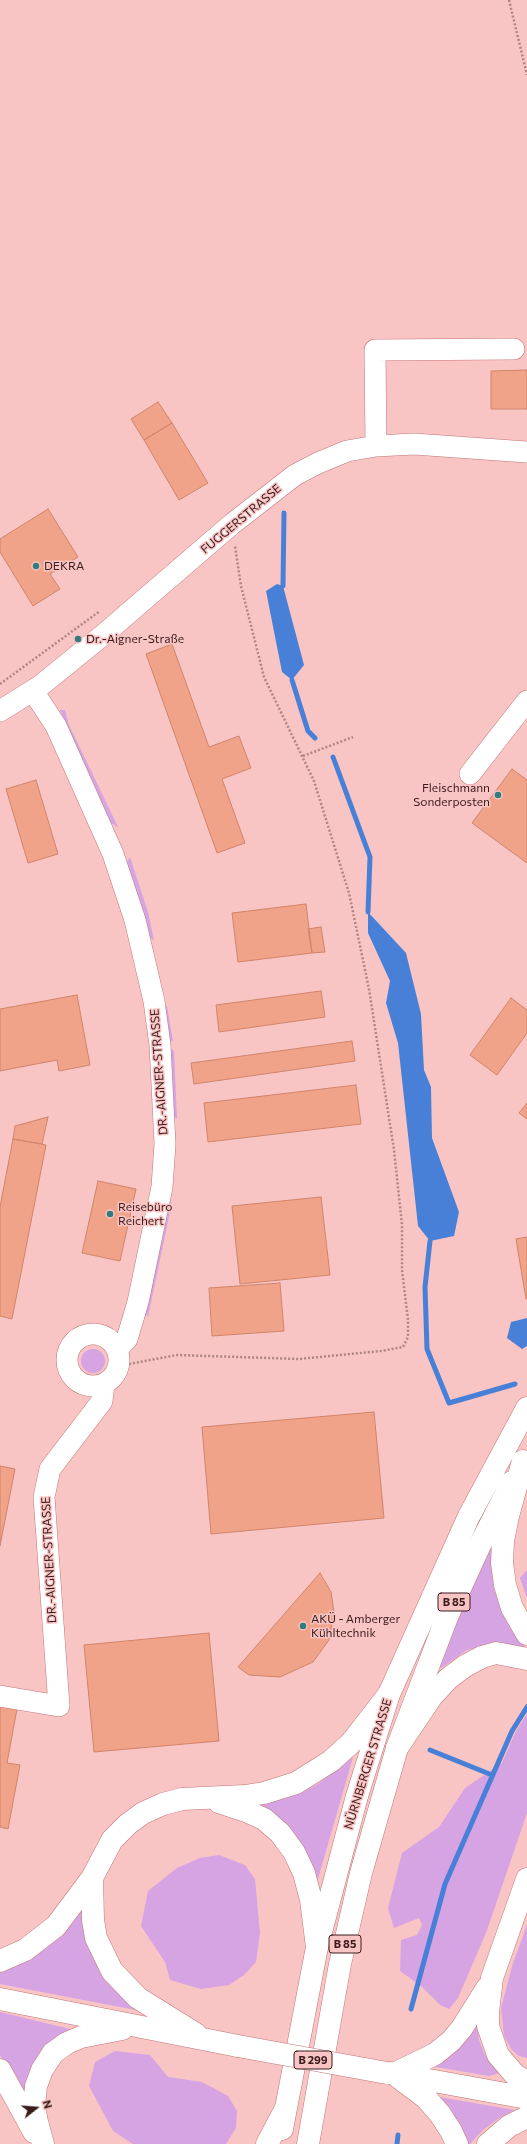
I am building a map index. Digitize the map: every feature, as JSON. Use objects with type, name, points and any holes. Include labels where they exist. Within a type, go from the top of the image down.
[{"type":"main road","name":"NÜRNBERGER STRASSE","points":[[279,2144],[317,1947],[357,1796],[389,1694],[469,1516],[527,1408]]},
{"type":"main road","name":"NÜRNBERGER STRASSE","points":[[308,2144],[340,1964],[361,1873],[397,1748],[447,1617],[480,1545],[525,1457]]},
{"type":"main road","points":[[525,1457],[506,1528],[502,1563],[505,1584],[512,1608],[527,1634]]},
{"type":"main road","points":[[397,1748],[432,1696],[449,1678],[465,1666],[482,1657],[496,1653],[527,1659]]},
{"type":"main road","points":[[0,1961],[25,1950],[56,1926],[92,1878],[112,1840],[128,1824],[143,1813],[163,1804],[182,1799],[264,1793],[296,1783],[316,1772],[351,1743],[389,1694]]},
{"type":"main road","points":[[208,1798],[264,1819],[280,1833],[294,1852],[304,1873],[311,1900],[317,1947]]},
{"type":"main road","points":[[92,1878],[93,1920],[96,1938],[112,1971],[138,1998],[210,2042]]},
{"type":"main road","points":[[391,2073],[435,2054],[451,2041],[473,2012],[492,1978],[527,1879]]},
{"type":"main road","points":[[492,1978],[488,2012],[488,2026],[492,2042],[504,2065],[527,2082]]},
{"type":"main road","name":"B 299","points":[[0,1999],[210,2042],[527,2098]]},
{"type":"main road","points":[[42,2144],[36,2122],[34,2106],[36,2086],[42,2070],[53,2053],[67,2043],[81,2037],[133,2027]]},
{"type":"main road","points":[[0,2070],[42,2144]]},
{"type":"main road","points":[[391,2073],[426,2098],[452,2130],[457,2144]]},
{"type":"main road","points":[[267,2144],[285,2110]]},
{"type":"main road","points":[[488,2144],[509,2126],[527,2117]]},
{"type":"street","points":[[376,446],[375,350],[514,349]]},
{"type":"street","name":"FUGGERSTRASSE","points":[[0,711],[33,691],[104,635],[232,524],[294,475],[347,451],[376,446],[414,444],[527,452]]},
{"type":"street","name":"DR.-AIGNER-STRASSE","points":[[0,1696],[59,1706],[44,1497],[50,1469],[102,1401],[104,1384],[115,1374],[118,1357],[127,1339],[136,1310],[162,1187],[165,1144],[160,1045],[154,1001],[135,920],[113,854],[56,726],[33,691]]},
{"type":"street","points":[[470,774],[527,701]]},
{"type":"street","points":[[104,1384],[89,1386],[76,1379],[68,1368],[68,1352],[78,1338],[95,1334],[109,1339],[118,1357]]},
{"type":"path","points":[[509,0],[527,75]]},
{"type":"path","points":[[118,1357],[177,1355],[299,1359],[381,1351],[403,1347],[408,1337],[408,1320],[402,1270],[402,1225],[394,1150],[369,989],[349,893],[314,781],[264,676],[241,586],[232,524]]},
{"type":"path","points":[[303,756],[353,737]]},
{"type":"shaded area","points":[[60,710],[65,710],[69,725],[118,827],[111,823]]},
{"type":"shaded area","points":[[130,857],[148,912],[154,940],[150,938],[126,864]]},
{"type":"shaded area","points":[[163,1006],[167,1006],[173,1041],[168,1040]]},
{"type":"shaded area","points":[[170,1049],[174,1051],[177,1119],[172,1115]]},
{"type":"shaded area","points":[[169,1200],[171,1200],[170,1212],[148,1317],[144,1313]]},
{"type":"shaded area","points":[[93,1349],[102,1352],[105,1361],[102,1370],[93,1373],[84,1370],[81,1361],[84,1352]]},
{"type":"shaded area","points":[[490,1543],[494,1544],[492,1572],[494,1590],[507,1621],[525,1647],[523,1649],[476,1648],[467,1650],[441,1668],[437,1666]]},
{"type":"shaded area","points":[[527,1570],[527,1598],[520,1578]]},
{"type":"shaded area","points":[[527,1714],[527,1813],[486,1933],[458,1998],[449,2009],[440,2005],[421,1986],[400,1971],[401,1940],[417,1935],[422,1925],[419,1918],[394,1928],[388,1908],[402,1853],[439,1827],[465,1788],[502,1763],[516,1731]]},
{"type":"shaded area","points":[[353,1757],[316,1886],[255,1806],[286,1798],[305,1791],[318,1784]]},
{"type":"shaded area","points":[[219,1855],[245,1865],[255,1879],[260,1933],[256,1962],[244,1975],[229,1985],[201,1989],[170,1980],[165,1962],[141,1926],[148,1891],[177,1868],[200,1858]]},
{"type":"shaded area","points":[[81,1910],[85,1912],[146,2012],[0,1984],[0,1968],[29,1959],[44,1949],[73,1923]]},
{"type":"shaded area","points":[[527,1925],[527,2058],[519,2056],[512,2050],[504,2036],[501,2008],[513,1963]]},
{"type":"shaded area","points":[[0,2012],[70,2029],[51,2042],[23,2099],[0,2055]]},
{"type":"shaded area","points":[[477,2023],[479,2040],[484,2053],[491,2064],[500,2073],[489,2076],[436,2067],[434,2063]]},
{"type":"shaded area","points":[[115,2051],[150,2055],[168,2077],[202,2082],[228,2096],[237,2111],[236,2128],[226,2144],[133,2144],[113,2131],[89,2086],[95,2062]]},
{"type":"shaded area","points":[[439,2097],[515,2110],[499,2118],[483,2130],[470,2144],[467,2144]]},
{"type":"water","points":[[277,584],[283,586],[304,665],[292,680],[282,672],[266,591]]},
{"type":"water","points":[[368,912],[406,953],[421,1014],[424,1070],[431,1087],[432,1138],[459,1212],[454,1236],[430,1241],[418,1226],[398,1043],[386,1003],[390,981],[368,933]]},
{"type":"water","points":[[527,1318],[527,1346],[522,1349],[507,1338],[511,1322]]},
{"type":"building","points":[[527,370],[527,409],[491,409],[491,371]]},
{"type":"building","points":[[158,402],[172,423],[144,440],[131,419]]},
{"type":"building","points":[[172,423],[208,483],[179,500],[144,440]]},
{"type":"building","name":"DEKRA","points":[[48,509],[78,557],[50,574],[60,589],[33,606],[0,552],[0,539]]},
{"type":"building","points":[[172,644],[209,747],[239,736],[251,768],[222,779],[245,843],[217,853],[146,654]]},
{"type":"building","points":[[512,769],[527,780],[527,863],[472,823]]},
{"type":"building","points":[[36,780],[58,854],[28,863],[6,789]]},
{"type":"building","points":[[306,904],[312,953],[238,962],[232,913]]},
{"type":"building","points":[[321,927],[325,952],[312,953],[308,929]]},
{"type":"building","points":[[321,991],[325,1017],[219,1032],[216,1005]]},
{"type":"building","points":[[77,995],[90,1065],[59,1071],[57,1060],[0,1071],[0,1009]]},
{"type":"building","points":[[511,998],[527,1010],[527,1033],[497,1075],[470,1055]]},
{"type":"building","points":[[352,1041],[355,1061],[194,1084],[191,1063]]},
{"type":"building","points":[[356,1085],[361,1124],[208,1142],[204,1103]]},
{"type":"building","points":[[527,1103],[527,1119],[519,1113]]},
{"type":"building","points":[[48,1117],[42,1144],[13,1139],[15,1126]]},
{"type":"building","points":[[13,1139],[46,1145],[12,1319],[0,1316],[0,1207]]},
{"type":"building","points":[[98,1181],[136,1189],[120,1261],[82,1253]]},
{"type":"building","points":[[321,1197],[330,1275],[240,1284],[232,1206]]},
{"type":"building","points":[[527,1237],[527,1299],[526,1299],[516,1239]]},
{"type":"building","points":[[280,1283],[284,1331],[212,1336],[209,1288]]},
{"type":"building","points":[[374,1412],[384,1518],[211,1534],[202,1427]]},
{"type":"building","points":[[0,1466],[15,1469],[0,1546]]},
{"type":"building","name":"AKÜ - Amberger Kühltechnik","points":[[320,1573],[331,1592],[334,1612],[329,1640],[313,1662],[280,1677],[249,1675],[238,1667]]},
{"type":"building","points":[[209,1633],[219,1741],[94,1752],[84,1645]]},
{"type":"building","points":[[0,1705],[17,1709],[7,1763],[20,1765],[8,1829],[0,1827]]},
{"type":"waterway","points":[[283,586],[284,513]]},
{"type":"waterway","points":[[292,680],[308,731],[315,738]]},
{"type":"waterway","points":[[333,757],[370,857],[368,912]]},
{"type":"waterway","points":[[430,1241],[425,1287],[427,1349],[449,1403],[515,1384]]},
{"type":"waterway","points":[[411,2009],[445,1884],[512,1731],[527,1707]]},
{"type":"waterway","points":[[430,1750],[492,1775]]},
{"type":"waterway","points":[[397,2144],[398,2135]]},
{"type":"place","name":"DEKRA","points":[[36,566]]},
{"type":"place","name":"Dr.-Aigner-Straße","points":[[78,639]]},
{"type":"place","name":"Fleischmann Sonderposten","points":[[498,795]]},
{"type":"place","name":"Reisebüro Reichert","points":[[110,1214]]},
{"type":"place","name":"AKÜ - Amberger Kühltechnik","points":[[303,1626]]}]
